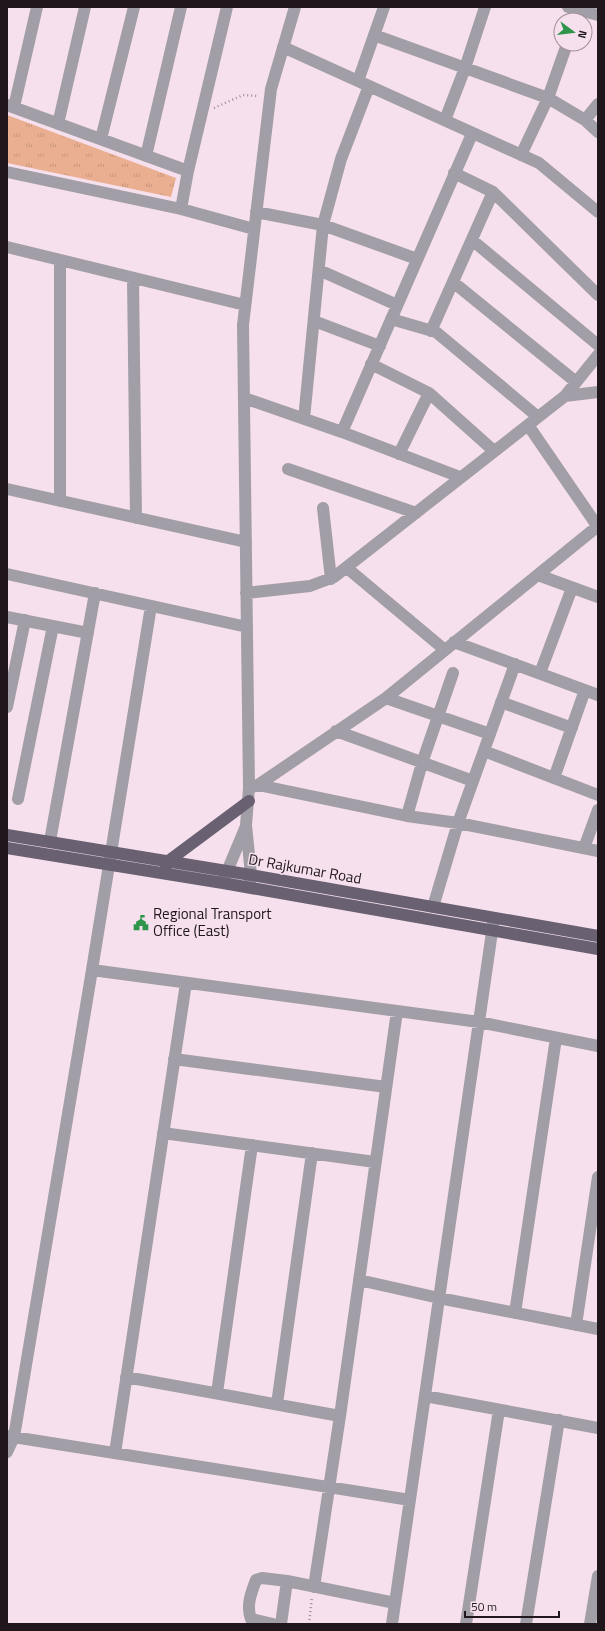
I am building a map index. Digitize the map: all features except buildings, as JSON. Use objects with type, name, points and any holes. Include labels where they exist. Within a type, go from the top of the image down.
[{"type":"main road","points":[[166,867],[249,801]]},
{"type":"main road","name":"Dr Rajkumar Road","points":[[7,835],[50,841],[110,858]]},
{"type":"main road","name":"Dr Rajkumar Road","points":[[7,848],[110,858],[250,881],[433,907],[598,936]]},
{"type":"main road","name":"Dr Rajkumar Road","points":[[250,881],[492,931],[598,949]]},
{"type":"street","points":[[37,7],[10,106],[188,171]]},
{"type":"street","points":[[58,124],[85,7]]},
{"type":"street","points":[[101,139],[134,7]]},
{"type":"street","points":[[146,156],[182,7]]},
{"type":"street","points":[[181,209],[188,171],[227,7]]},
{"type":"street","points":[[250,881],[246,825],[249,801],[254,786],[246,594],[243,324],[271,88],[295,7]]},
{"type":"street","points":[[304,419],[324,225],[363,83],[374,35],[384,7]]},
{"type":"street","points":[[445,120],[465,68],[485,7]]},
{"type":"street","points":[[575,11],[598,15]]},
{"type":"street","points":[[374,35],[548,98],[585,120],[598,132]]},
{"type":"street","points":[[284,47],[445,120],[472,134],[539,163],[598,212]]},
{"type":"street","points":[[521,155],[548,98],[564,52]]},
{"type":"street","points":[[585,120],[598,104]]},
{"type":"street","points":[[342,432],[472,134]]},
{"type":"street","points":[[7,172],[181,209],[254,229]]},
{"type":"street","points":[[454,173],[493,192],[598,296]]},
{"type":"street","points":[[431,331],[493,192]]},
{"type":"street","points":[[256,212],[324,225],[417,259]]},
{"type":"street","points":[[472,240],[598,345]]},
{"type":"street","points":[[7,247],[245,305]]},
{"type":"street","points":[[60,260],[60,501]]},
{"type":"street","points":[[319,270],[397,305]]},
{"type":"street","points":[[133,278],[136,518]]},
{"type":"street","points":[[453,282],[576,382]]},
{"type":"street","points":[[254,786],[386,698],[598,527],[533,421],[436,332],[391,318]]},
{"type":"street","points":[[314,321],[380,346]]},
{"type":"street","points":[[246,594],[310,586],[331,578],[347,568],[565,396],[598,356]]},
{"type":"street","points":[[371,364],[429,392],[494,451]]},
{"type":"street","points":[[398,454],[429,392]]},
{"type":"street","points":[[565,396],[598,392]]},
{"type":"street","points":[[244,398],[342,432],[460,478]]},
{"type":"street","points":[[288,469],[416,513]]},
{"type":"street","points":[[7,489],[246,542]]},
{"type":"street","points":[[323,508],[331,578]]},
{"type":"street","points":[[347,568],[450,646],[515,664],[598,695]]},
{"type":"street","points":[[7,574],[247,627]]},
{"type":"street","points":[[538,575],[598,597]]},
{"type":"street","points":[[540,673],[572,588]]},
{"type":"street","points":[[50,841],[95,593]]},
{"type":"street","points":[[7,1452],[92,970],[151,606]]},
{"type":"street","points":[[7,617],[88,633]]},
{"type":"street","points":[[7,707],[25,620]]},
{"type":"street","points":[[18,799],[53,626]]},
{"type":"street","points":[[433,907],[458,823],[515,664]]},
{"type":"street","points":[[407,816],[422,763],[453,673]]},
{"type":"street","points":[[554,778],[585,690]]},
{"type":"street","points":[[386,698],[490,734]]},
{"type":"street","points":[[501,702],[572,728]]},
{"type":"street","points":[[336,731],[473,781]]},
{"type":"street","points":[[484,751],[598,795]]},
{"type":"street","points":[[254,786],[407,816],[458,823],[598,851]]},
{"type":"street","points":[[584,848],[598,810]]},
{"type":"street","points":[[224,877],[246,825]]},
{"type":"street","points":[[392,1624],[494,918]]},
{"type":"street","points":[[92,970],[479,1022],[598,1046]]},
{"type":"street","points":[[114,1453],[186,982]]},
{"type":"street","points":[[314,1587],[340,1416],[397,1010]]},
{"type":"street","points":[[515,1313],[556,1038]]},
{"type":"street","points":[[174,1059],[386,1087]]},
{"type":"street","points":[[163,1133],[375,1162]]},
{"type":"street","points":[[217,1393],[252,1145]]},
{"type":"street","points":[[277,1404],[312,1154]]},
{"type":"street","points":[[576,1325],[598,1177]]},
{"type":"street","points":[[359,1280],[439,1298],[598,1329]]},
{"type":"street","points":[[126,1377],[340,1416]]},
{"type":"street","points":[[425,1396],[598,1428]]},
{"type":"street","points":[[466,1624],[499,1410]]},
{"type":"street","points":[[526,1624],[559,1420]]},
{"type":"street","points":[[10,1437],[410,1500]]},
{"type":"street","points":[[590,1624],[598,1576]]},
{"type":"street","points":[[272,1624],[251,1619],[249,1612],[250,1596],[256,1580],[262,1578],[287,1580],[314,1587],[395,1603]]},
{"type":"street","points":[[281,1624],[287,1580]]},
{"type":"path","points":[[202,115],[244,95],[270,98]]},
{"type":"path","points":[[309,1624],[310,1603],[314,1587]]},
{"type":"green space","points":[[7,115],[176,178],[171,197],[7,163]]},
{"type":"place","name":"Regional Transport Office (East)","points":[[141,923]]}]
